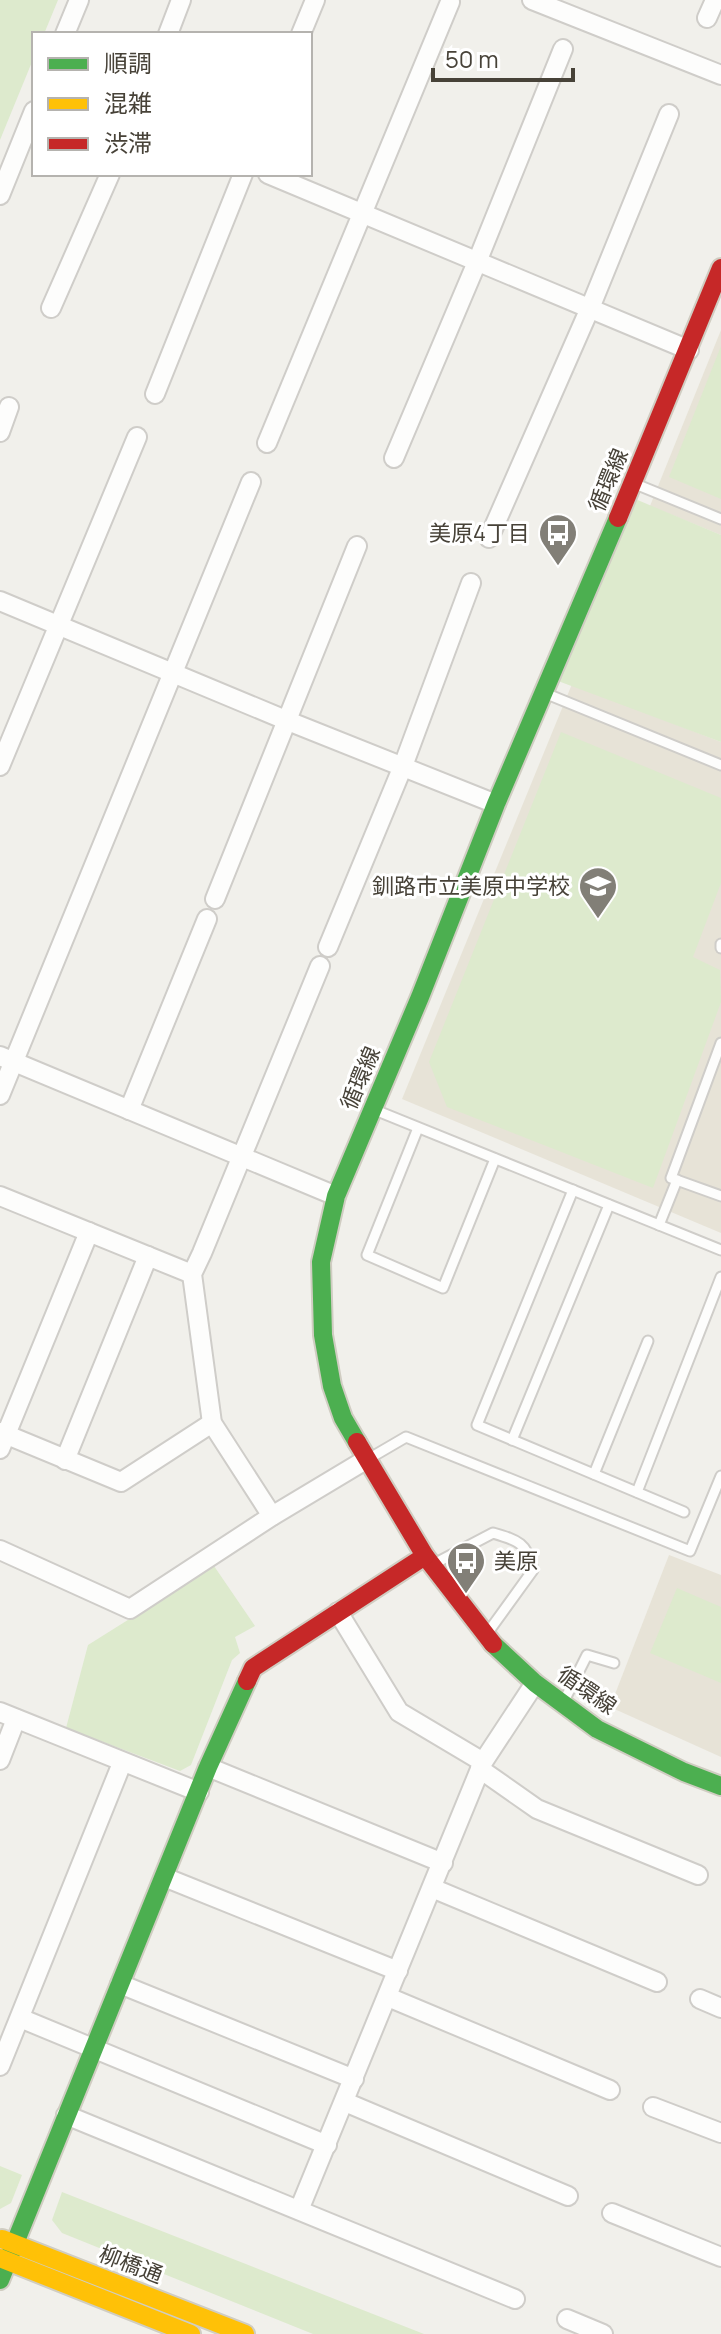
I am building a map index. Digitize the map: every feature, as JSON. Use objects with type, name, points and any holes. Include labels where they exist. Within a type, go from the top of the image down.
[{"type":"street","points":[[66,32],[79,0]]},
{"type":"street","points":[[169,32],[181,0]]},
{"type":"street","points":[[302,32],[315,0]]},
{"type":"street","points":[[532,0],[721,75]]},
{"type":"street","points":[[707,18],[715,0]]},
{"type":"street","points":[[267,443],[450,2]]},
{"type":"street","points":[[394,458],[563,49]]},
{"type":"street","points":[[489,538],[590,308],[669,114]]},
{"type":"street","points":[[0,195],[32,116]]},
{"type":"street","points":[[51,308],[109,176]]},
{"type":"street","points":[[155,394],[242,176]]},
{"type":"street","points":[[273,176],[689,350]]},
{"type":"street","name":"循環線","points":[[721,268],[496,804],[420,997],[336,1196],[321,1262],[323,1335],[332,1386],[343,1418],[428,1560],[498,1650],[535,1683],[597,1729],[684,1772],[721,1786]]},
{"type":"street","points":[[0,432],[9,407]]},
{"type":"street","points":[[0,766],[137,437]]},
{"type":"street","points":[[0,1095],[7,1058],[174,672],[251,482]]},
{"type":"street","points":[[215,899],[357,546]]},
{"type":"street","points":[[328,947],[403,766],[471,583]]},
{"type":"street","points":[[0,601],[496,804]]},
{"type":"street","points":[[129,1110],[207,919]]},
{"type":"street","points":[[272,1516],[212,1423],[192,1274],[320,966]]},
{"type":"street","points":[[7,1058],[336,1196]]},
{"type":"street","points":[[0,1196],[192,1274]]},
{"type":"street","points":[[89,1232],[2,1439],[121,1482],[212,1423]]},
{"type":"street","points":[[65,1460],[148,1256]]},
{"type":"street","points":[[0,1550],[130,1609],[272,1516],[367,1459]]},
{"type":"street","points":[[0,2280],[6,2251],[66,2115],[208,1767],[253,1668],[338,1612],[428,1560]]},
{"type":"street","points":[[338,1612],[399,1712],[482,1766],[537,1809],[698,1875]]},
{"type":"street","points":[[299,2210],[482,1766],[535,1683]]},
{"type":"street","points":[[0,1760],[8,1716],[199,1792]]},
{"type":"street","points":[[0,2066],[122,1763]]},
{"type":"street","points":[[208,1767],[443,1863]]},
{"type":"street","points":[[164,1877],[398,1971]]},
{"type":"street","points":[[432,1888],[657,1982]]},
{"type":"street","points":[[120,1984],[354,2079]]},
{"type":"street","points":[[388,1997],[610,2090]]},
{"type":"street","points":[[700,1999],[721,2008]]},
{"type":"street","points":[[20,2018],[327,2145]]},
{"type":"street","points":[[345,2102],[568,2196]]},
{"type":"street","points":[[653,2107],[721,2133]]},
{"type":"street","points":[[66,2115],[515,2299]]},
{"type":"street","points":[[612,2213],[721,2257]]},
{"type":"street","name":"柳橋通","points":[[6,2251],[191,2334]]},
{"type":"street","name":"柳橋通","points":[[6,2251],[245,2334]]},
{"type":"street","points":[[567,2319],[603,2334]]},
{"type":"lane","points":[[633,483],[721,519]]},
{"type":"lane","points":[[544,693],[721,765]]},
{"type":"lane","points":[[721,1043],[671,1178],[721,1196]]},
{"type":"lane","points":[[372,1109],[721,1250]]},
{"type":"lane","points":[[418,1128],[367,1255],[443,1288],[495,1159]]},
{"type":"lane","points":[[659,1225],[677,1180]]},
{"type":"lane","points":[[573,1190],[477,1425],[684,1512]]},
{"type":"lane","points":[[512,1440],[609,1205]]},
{"type":"lane","points":[[637,1492],[721,1277]]},
{"type":"lane","points":[[594,1474],[648,1341]]},
{"type":"lane","points":[[367,1459],[406,1437],[690,1551],[721,1476]]},
{"type":"lane","points":[[428,1560],[493,1533],[517,1540],[530,1554],[533,1570],[486,1635]]},
{"type":"lane","points":[[563,1703],[587,1655],[614,1663]]},
{"type":"shaded area","points":[[721,330],[721,535],[650,506]]},
{"type":"shaded area","name":"釧路市立美原中学校","points":[[572,684],[721,742],[721,1233],[402,1099]]},
{"type":"shaded area","points":[[669,1555],[721,1575],[721,1757],[610,1707]]},
{"type":"green space","points":[[0,0],[58,0],[45,32],[32,32],[32,62],[0,140]]},
{"type":"green space","points":[[721,346],[721,499],[669,477]]},
{"type":"green space","points":[[628,496],[721,535],[721,742],[550,678]]},
{"type":"green space","name":"釧路市立美原中学校","points":[[561,732],[721,798],[721,883],[693,957],[720,970],[721,1002],[653,1188],[447,1107],[429,1062]]},
{"type":"green space","points":[[214,1566],[255,1626],[235,1637],[240,1653],[232,1660],[191,1765],[180,1771],[66,1728],[88,1645]]},
{"type":"green space","points":[[677,1588],[721,1607],[721,1683],[650,1653]]},
{"type":"green space","points":[[0,2166],[22,2175],[11,2203],[0,2209]]},
{"type":"green space","points":[[62,2192],[424,2334],[313,2334],[62,2233],[52,2220]]},
{"type":"traffic: fast","points":[[357,1442],[343,1418],[332,1386],[323,1335],[321,1262],[336,1196],[420,997],[496,804],[618,518]]},
{"type":"traffic: fast","points":[[493,1644],[535,1683],[597,1729],[684,1772],[721,1786]]},
{"type":"traffic: fast","points":[[0,2280],[208,1767],[247,1681]]},
{"type":"traffic: slow","points":[[2,2239],[245,2334]]},
{"type":"traffic: slow","points":[[0,2258],[191,2334]]},
{"type":"traffic: jam","points":[[618,518],[721,268]]},
{"type":"traffic: jam","points":[[357,1442],[425,1556],[493,1644]]},
{"type":"traffic: jam","points":[[247,1681],[253,1668],[425,1556]]},
{"type":"place","name":"美原4丁目","points":[[558,567]]},
{"type":"place","name":"釧路市立美原中学校","points":[[598,920]]},
{"type":"place","name":"美原","points":[[466,1595]]}]
